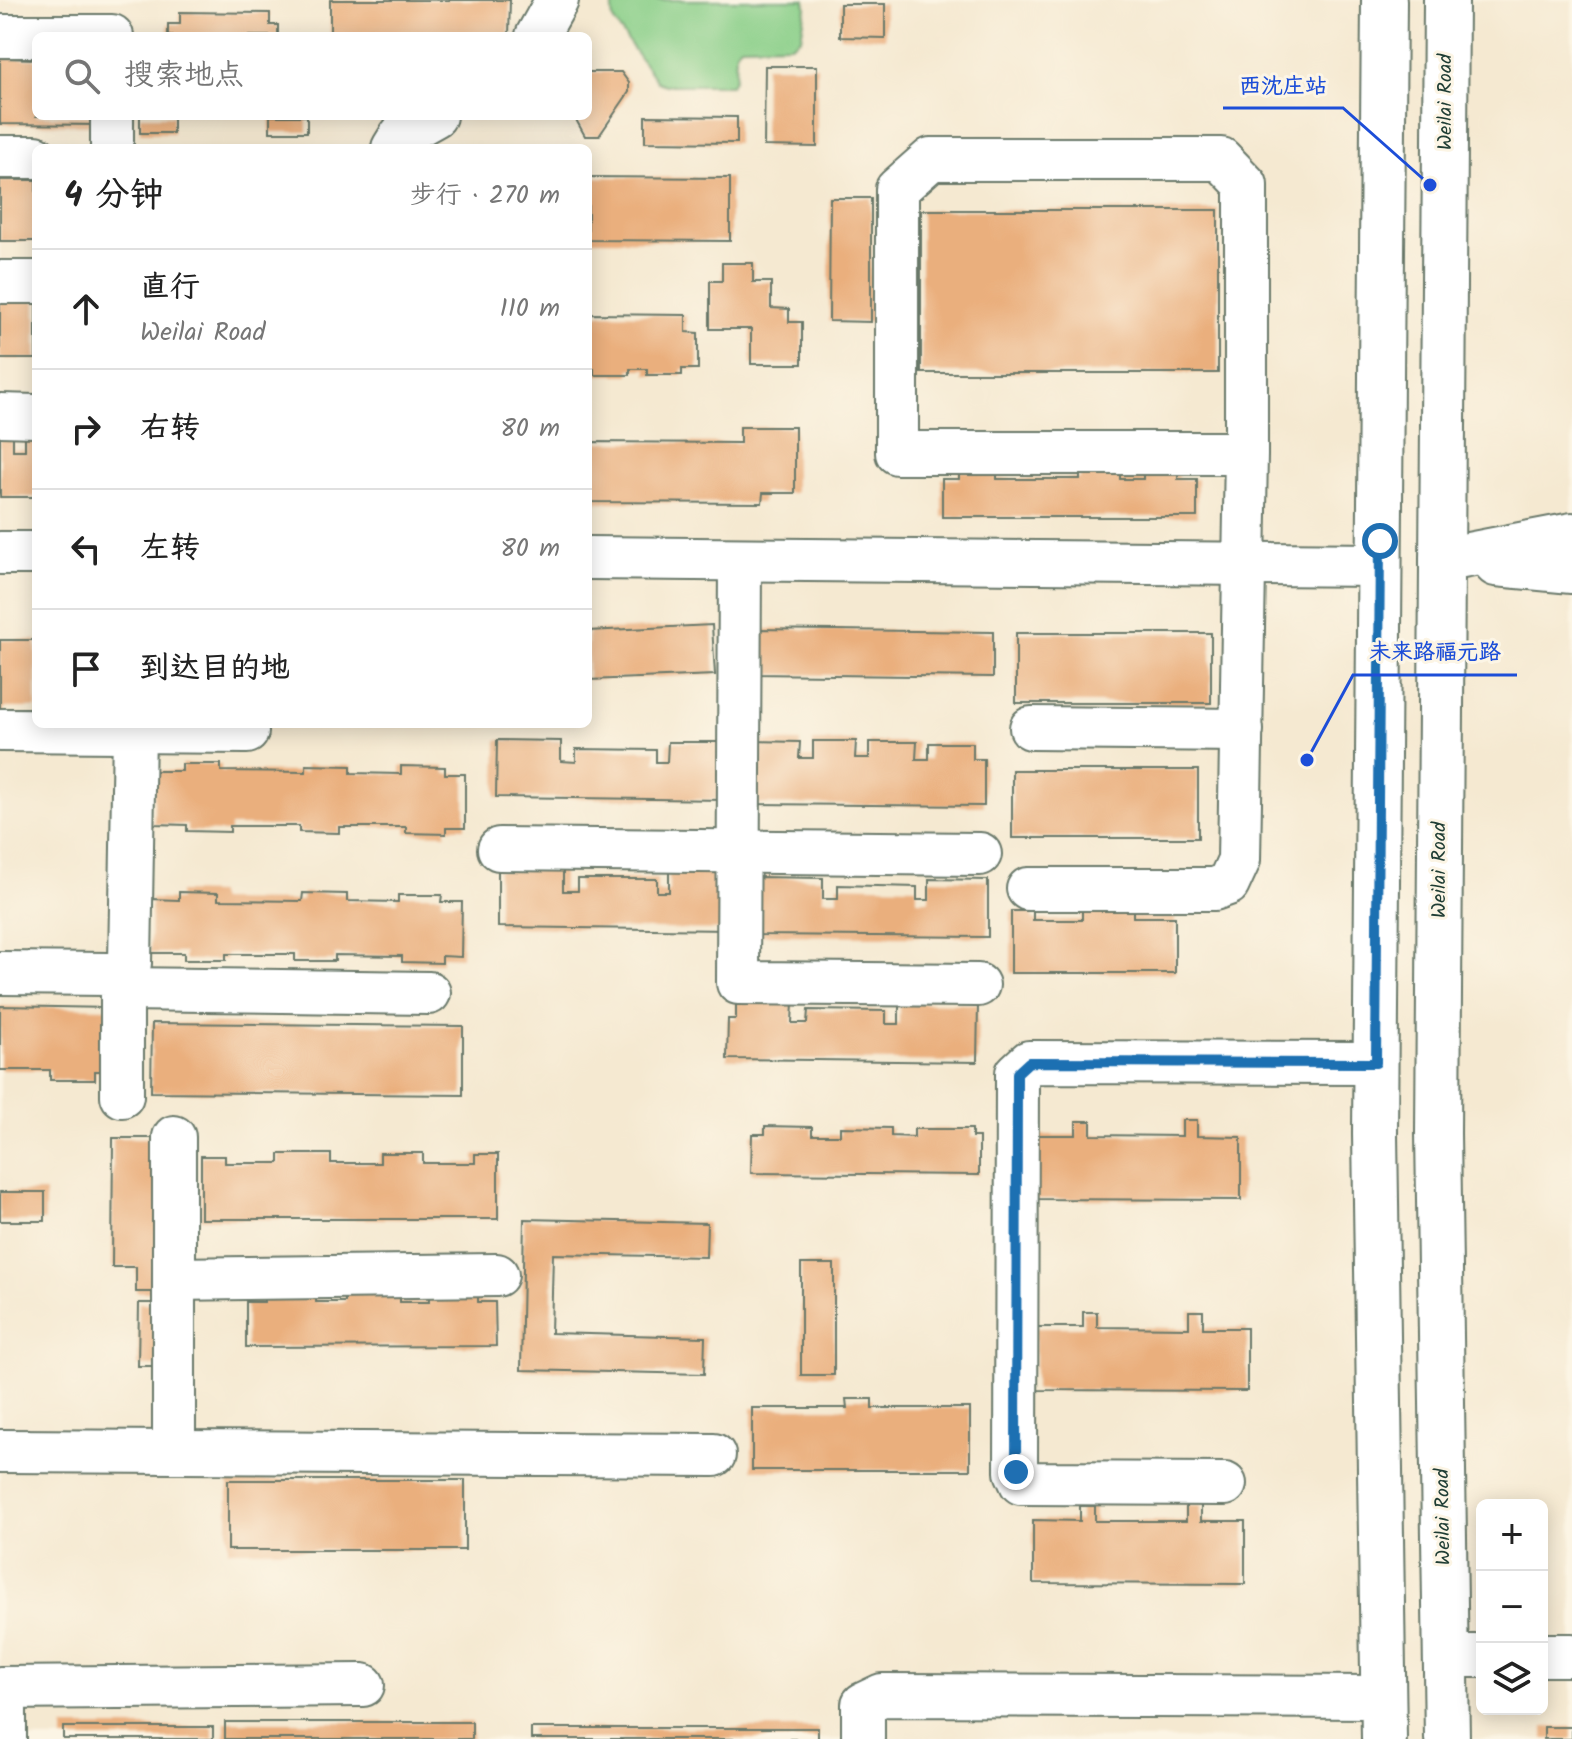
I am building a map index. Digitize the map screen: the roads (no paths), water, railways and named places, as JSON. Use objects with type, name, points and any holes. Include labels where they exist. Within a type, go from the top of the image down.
[{"type":"main road","points":[[1383,1718],[1376,1063],[1384,0]]},
{"type":"main road","name":"Weilai Road","points":[[1446,0],[1438,1133],[1464,1656],[1447,1739]]},
{"type":"main road","points":[[1442,560],[1572,535]]},
{"type":"main road","points":[[1442,560],[1572,571]]},
{"type":"street","points":[[539,32],[557,0]]},
{"type":"street","points":[[0,36],[32,36]]},
{"type":"street","points":[[112,120],[112,144]]},
{"type":"street","points":[[395,144],[401,135],[428,120]]},
{"type":"street","points":[[0,157],[32,157]]},
{"type":"street","points":[[1028,889],[1214,889],[1228,884],[1239,860],[1246,564],[1246,453],[1246,185],[1221,159],[931,159],[897,189],[897,453],[1246,453]]},
{"type":"street","points":[[0,282],[32,282]]},
{"type":"street","points":[[0,415],[32,416]]},
{"type":"street","points":[[0,553],[32,553]]},
{"type":"street","points":[[592,558],[1380,565]]},
{"type":"street","points":[[740,560],[738,983],[978,985]]},
{"type":"street","points":[[1031,728],[1242,730]]},
{"type":"street","points":[[0,730],[247,732]]},
{"type":"street","points":[[122,1096],[124,987],[130,963],[134,731]]},
{"type":"street","points":[[499,849],[980,854]]},
{"type":"street","points":[[0,973],[109,974],[124,987],[429,993]]},
{"type":"street","points":[[1225,1484],[1021,1483],[1016,1472],[1017,1073],[1029,1062],[1376,1063]]},
{"type":"street","points":[[174,1137],[174,1452]]},
{"type":"street","points":[[174,1279],[497,1275]]},
{"type":"street","points":[[0,1451],[714,1455]]},
{"type":"street","points":[[1548,1655],[1572,1655]]},
{"type":"street","points":[[5,1739],[2,1688],[363,1685]]},
{"type":"street","points":[[863,1739],[863,1704],[882,1695],[1383,1718]]},
{"type":"place","name":"西沈庄站","points":[[1430,185]]},
{"type":"place","name":"未来路福元路","points":[[1307,760]]}]
